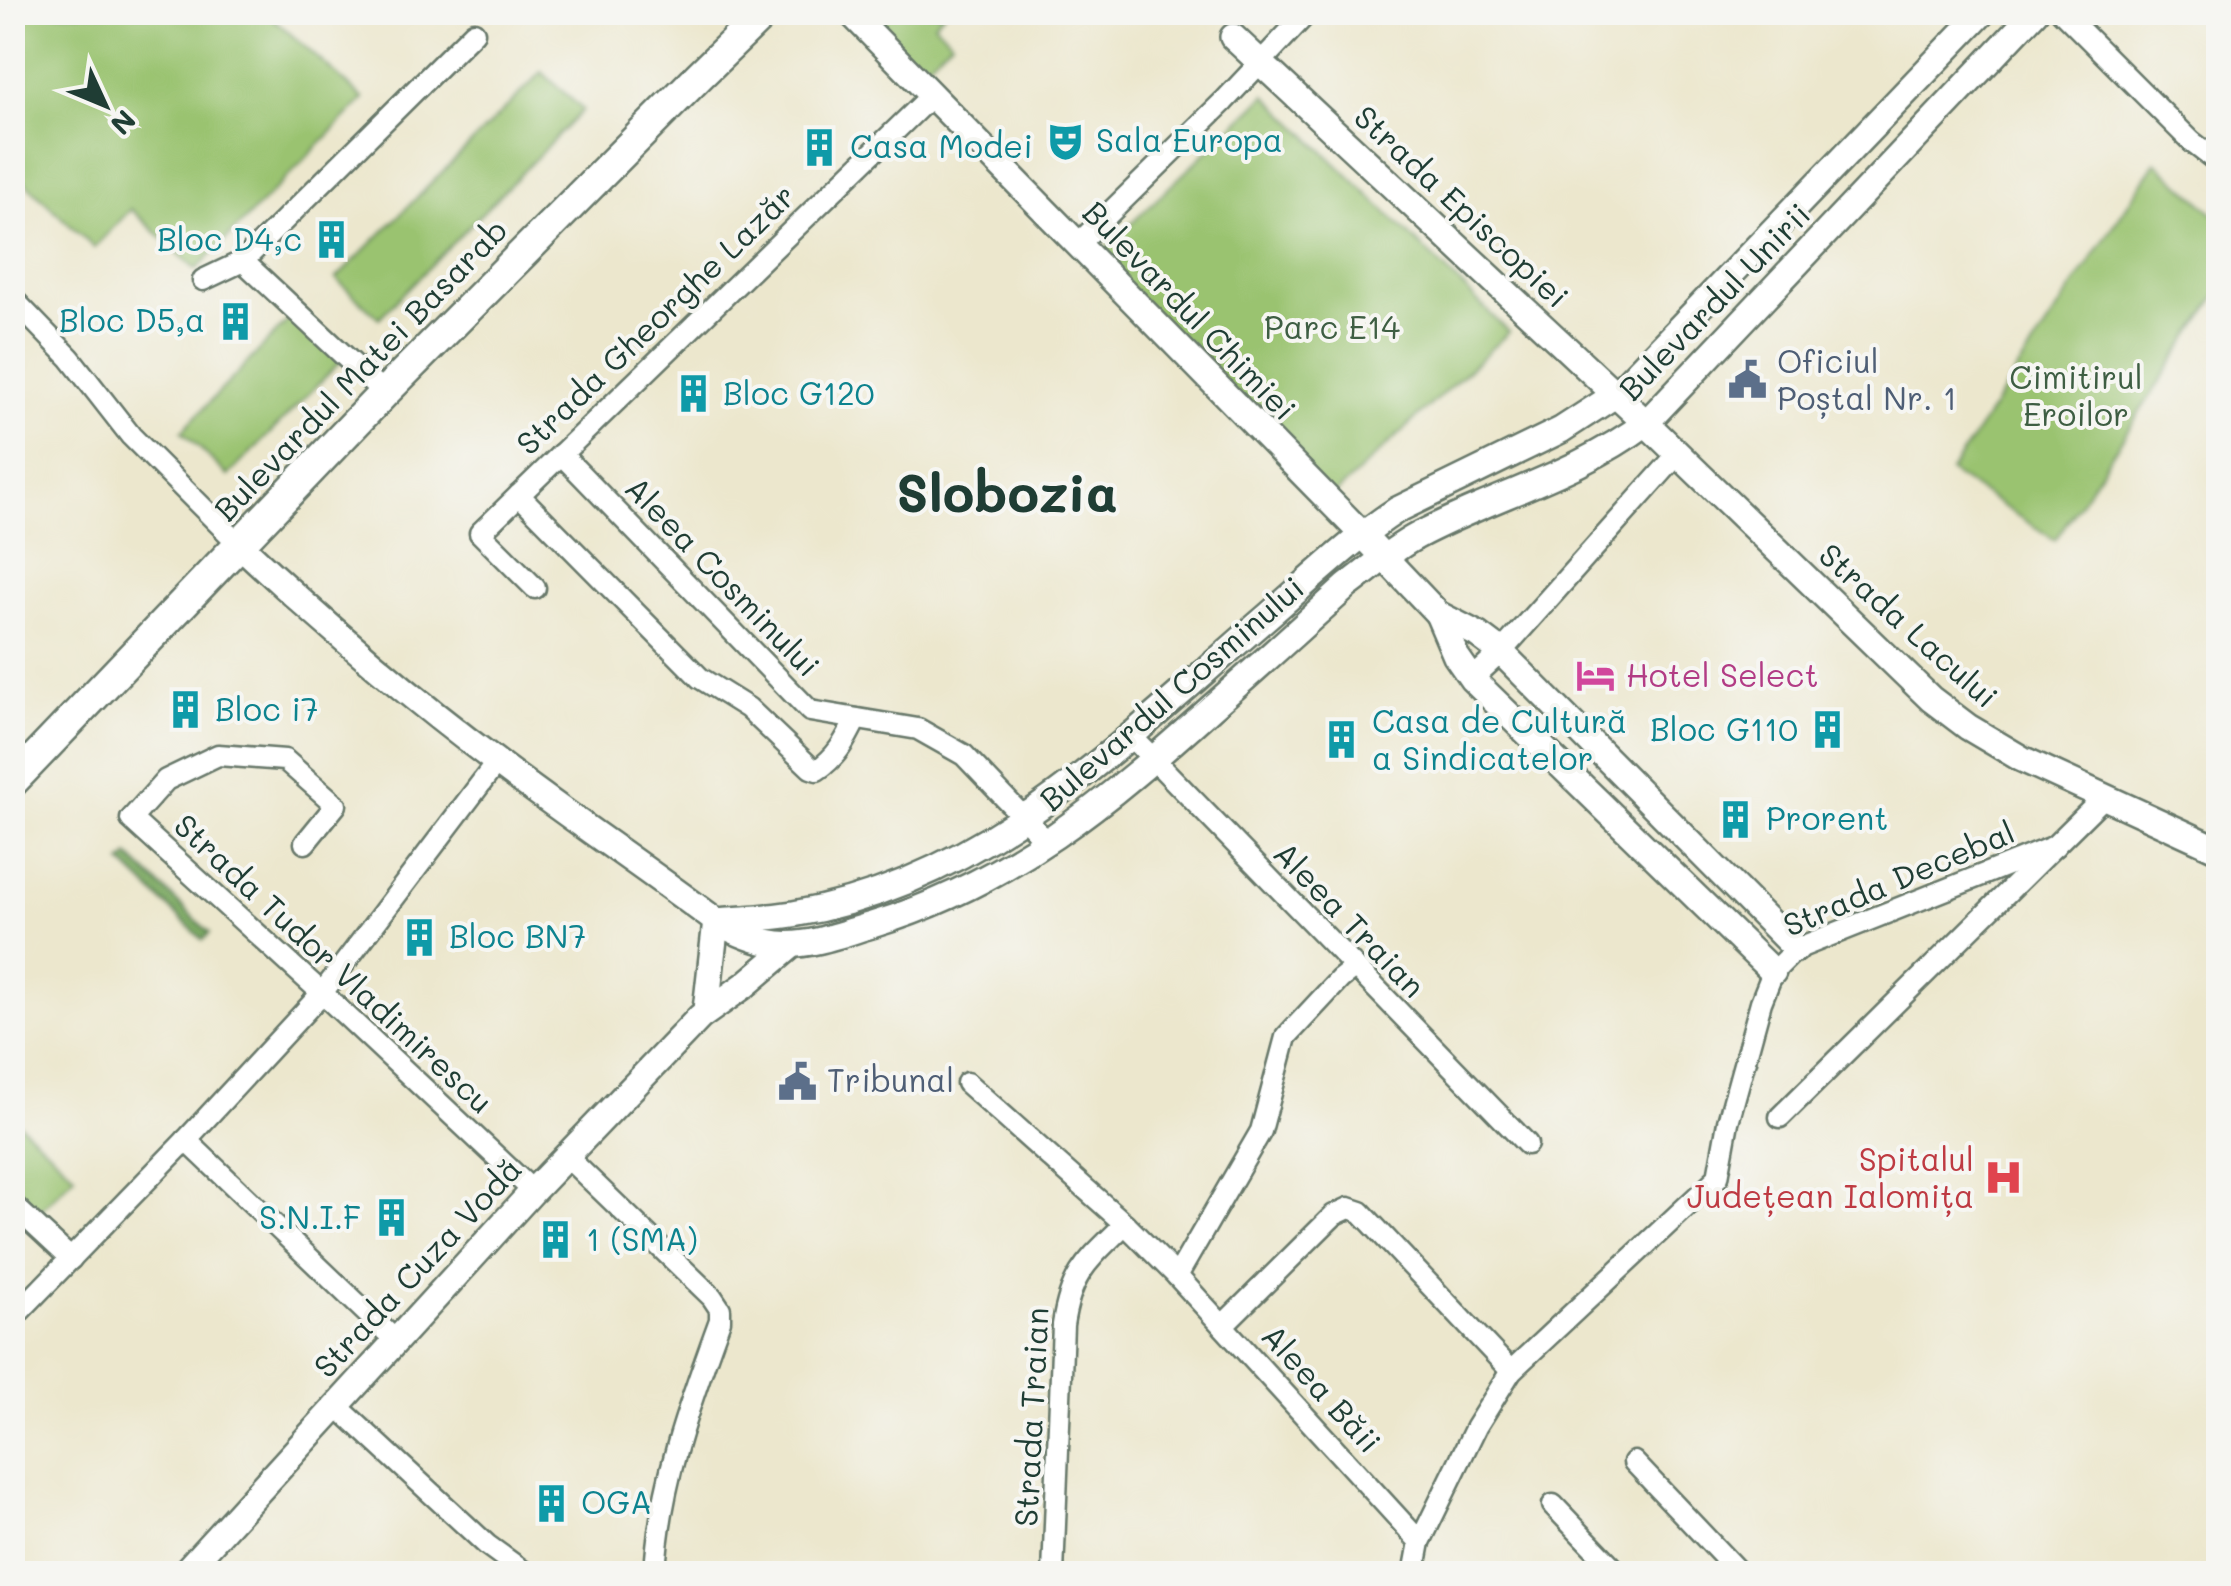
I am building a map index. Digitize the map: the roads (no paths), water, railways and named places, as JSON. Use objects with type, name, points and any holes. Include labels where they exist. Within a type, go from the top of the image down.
[{"type":"main road","name":"Bulevardul Matei Basarab","points":[[12,782],[384,393],[765,12]]},
{"type":"street","name":"Bulevardul Chimiei","points":[[850,12],[1438,614],[1477,634],[1501,652],[1796,949]]},
{"type":"street","points":[[1078,244],[1224,101],[1308,12]]},
{"type":"street","name":"Bulevardul Unirii","points":[[1364,535],[1397,510],[1561,430],[1615,395],[1983,12]]},
{"type":"street","name":"Bulevardul Unirii","points":[[1384,557],[1419,535],[1598,456],[1646,424],[2035,12]]},
{"type":"street","points":[[2062,12],[2192,142],[2218,162]]},
{"type":"street","points":[[203,280],[243,260],[474,32]]},
{"type":"street","name":"Strada Episcopiei","points":[[1233,36],[1646,424]]},
{"type":"street","name":"Strada Gheorghe Lazăr","points":[[535,588],[480,533],[931,96]]},
{"type":"street","points":[[243,260],[384,393]]},
{"type":"street","points":[[15,306],[70,358],[131,436],[240,545]]},
{"type":"street","name":"Strada Lacului","points":[[1646,424],[1931,699],[1968,728],[2022,759],[2218,850]]},
{"type":"street","name":"Aleea Cosminului","points":[[562,454],[810,711],[918,730],[964,755],[1048,843]]},
{"type":"street","points":[[1472,680],[1677,456]]},
{"type":"street","points":[[518,495],[700,678],[748,708],[811,768],[822,768],[836,754],[856,719]]},
{"type":"street","name":"Bulevardul Cosminului","points":[[716,921],[792,914],[886,889],[956,858],[1025,819],[1131,736],[1364,535]]},
{"type":"street","name":"Bulevardul Cosminului","points":[[240,545],[312,611],[496,762],[716,921],[748,938],[791,946],[920,908],[1048,843],[1153,761],[1384,557]]},
{"type":"street","name":"Bulevardul Chimiei","points":[[1438,614],[1456,656],[1472,680],[1774,972]]},
{"type":"street","name":"Aleea Traian","points":[[1131,736],[1526,1144]]},
{"type":"street","name":"Strada Tudor Vladimirescu","points":[[304,843],[336,805],[285,760],[218,755],[166,780],[131,818],[532,1191]]},
{"type":"street","points":[[12,1319],[322,993],[496,762]]},
{"type":"street","name":"Strada Decebal","points":[[1780,1117],[2104,797]]},
{"type":"street","name":"Strada Decebal","points":[[1414,1574],[1420,1542],[1476,1427],[1511,1371],[1718,1176],[1761,1002],[1774,972],[1796,949],[2055,846]]},
{"type":"street","points":[[706,1010],[716,921]]},
{"type":"street","name":"Strada Cuza Vodă","points":[[183,1574],[532,1191],[706,1010],[746,985],[791,946]]},
{"type":"street","points":[[1177,1276],[1261,1131],[1286,1036],[1354,968]]},
{"type":"street","name":"Aleea Băii","points":[[967,1083],[1125,1224],[1177,1276],[1420,1542]]},
{"type":"street","points":[[186,1140],[395,1340]]},
{"type":"street","points":[[566,1156],[712,1296],[720,1309],[720,1320],[680,1436],[656,1544],[655,1574]]},
{"type":"street","points":[[12,1204],[72,1259]]},
{"type":"street","points":[[1223,1325],[1334,1215],[1349,1208],[1361,1212],[1511,1371]]},
{"type":"street","name":"Strada Traian","points":[[1053,1574],[1066,1301],[1074,1280],[1125,1224]]},
{"type":"street","points":[[336,1405],[487,1545],[528,1574]]},
{"type":"street","points":[[1634,1462],[1740,1574]]},
{"type":"street","points":[[1553,1505],[1618,1574]]},
{"type":"place","name":"Sala Europa","points":[[1066,141]]},
{"type":"place","name":"Casa Modei","points":[[820,147]]},
{"type":"place","name":"Bloc D4,c","points":[[332,240]]},
{"type":"place","name":"Bloc D5,a","points":[[235,321]]},
{"type":"place","name":"Oficiul Poștal Nr. 1","points":[[1747,380]]},
{"type":"place","name":"Bloc G120","points":[[693,394]]},
{"type":"place","name":"Hotel Select","points":[[1596,676]]},
{"type":"place","name":"Bloc i7","points":[[185,710]]},
{"type":"place","name":"Bloc G110","points":[[1828,730]]},
{"type":"place","name":"Casa de Cultură a Sindicatelor","points":[[1342,740]]},
{"type":"place","name":"Prorent","points":[[1736,819]]},
{"type":"place","name":"Bloc BN7","points":[[419,937]]},
{"type":"place","name":"Tribunal","points":[[797,1081]]},
{"type":"place","name":"Spitalul Județean Ialomița","points":[[2004,1178]]},
{"type":"place","name":"S.N.I.F","points":[[391,1218]]},
{"type":"place","name":"1 (SMA)","points":[[556,1240]]},
{"type":"place","name":"OGA","points":[[551,1503]]},
{"type":"district","name":"Slobozia","points":[[1007,494]]},
{"type":"park label","name":"Parc E14","points":[[1332,328]]},
{"type":"park label","name":"Cimitirul Eroilor","points":[[2076,396]]}]
